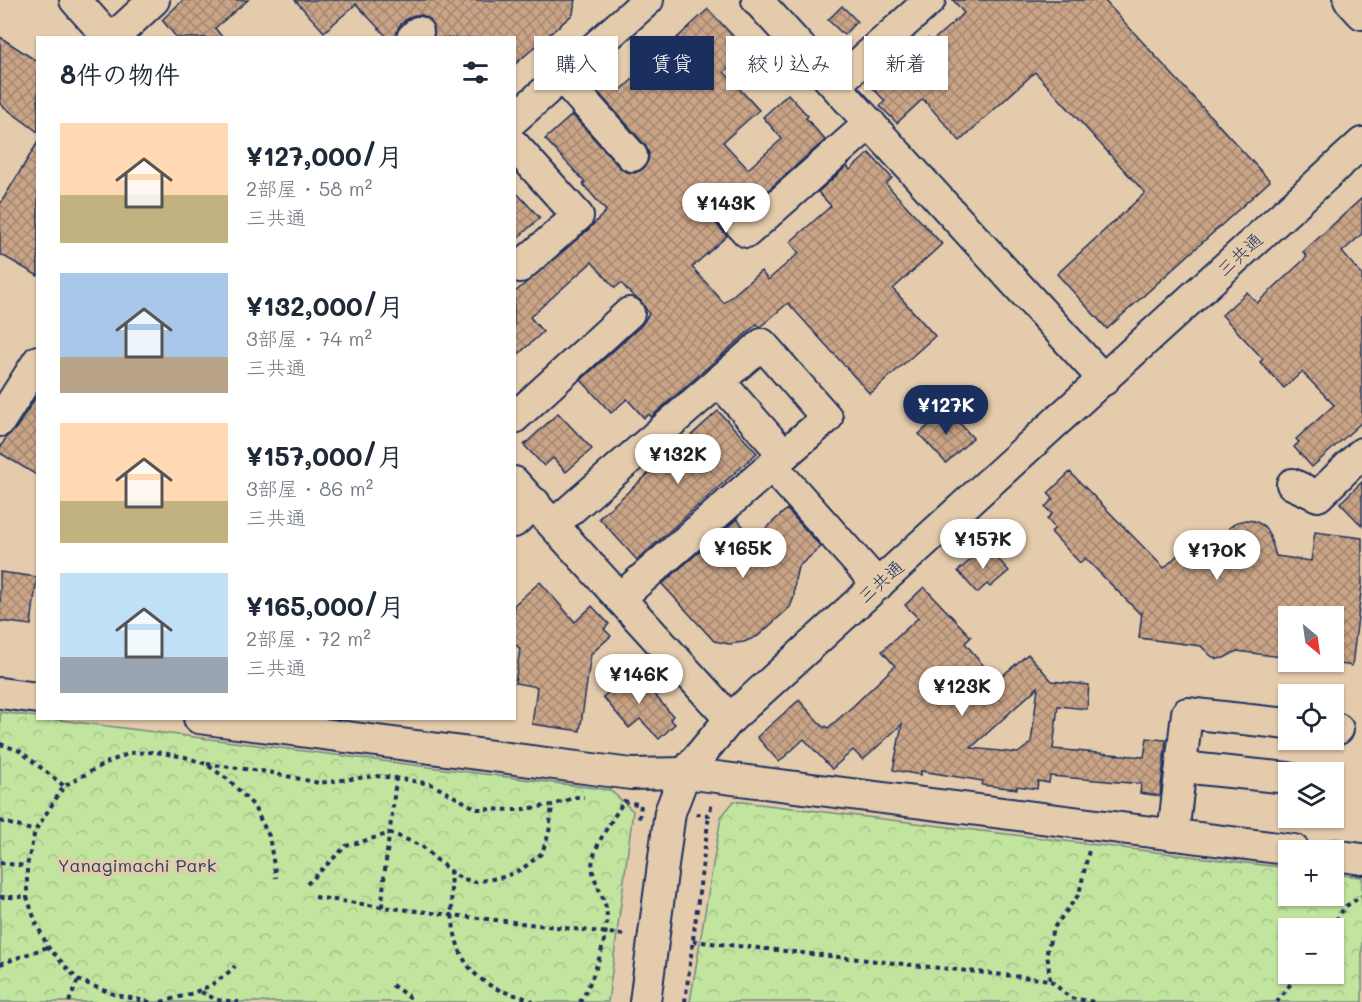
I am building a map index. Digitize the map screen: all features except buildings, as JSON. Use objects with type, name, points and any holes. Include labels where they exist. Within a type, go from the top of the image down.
[{"type":"street","points":[[75,0],[109,36]]},
{"type":"street","points":[[113,36],[154,0]]},
{"type":"street","points":[[608,36],[648,0]]},
{"type":"street","points":[[758,0],[791,36]]},
{"type":"street","points":[[852,70],[930,0]]},
{"type":"street","points":[[1349,0],[1362,14]]},
{"type":"street","points":[[516,117],[547,90]]},
{"type":"street","points":[[574,90],[632,156]]},
{"type":"street","points":[[840,90],[1104,380]]},
{"type":"street","points":[[720,202],[747,232],[870,123]]},
{"type":"street","name":"三共通","points":[[645,1002],[670,812],[684,773],[730,719],[1362,143]]},
{"type":"street","points":[[516,147],[578,216],[520,267]]},
{"type":"street","points":[[516,415],[629,313]]},
{"type":"street","points":[[534,516],[719,381],[762,344],[827,418],[620,598]]},
{"type":"street","points":[[0,421],[36,364]]},
{"type":"street","points":[[719,381],[778,460],[878,585]]},
{"type":"street","points":[[1292,484],[1317,496],[1362,453]]},
{"type":"street","points":[[516,485],[534,516],[620,598],[730,719]]},
{"type":"street","points":[[0,693],[36,698]]},
{"type":"street","points":[[1173,835],[1187,713],[1278,723]]},
{"type":"street","points":[[211,720],[627,788],[684,773],[1278,848]]},
{"type":"street","points":[[1181,767],[1278,777]]},
{"type":"street","points":[[1344,856],[1362,859]]},
{"type":"path","points":[[0,744],[20,751],[64,786]]},
{"type":"path","points":[[150,1002],[116,995],[78,980],[48,947],[27,897],[27,866],[34,831],[64,786],[104,764],[130,753],[156,752],[185,757],[206,764],[268,772],[319,783],[375,776],[396,778],[431,784],[477,809],[517,810],[577,797],[589,798]]},
{"type":"path","points":[[206,764],[230,781],[253,805],[269,836],[276,878]]},
{"type":"path","points":[[382,907],[383,879],[391,833],[396,778]]},
{"type":"path","points":[[612,800],[627,788]]},
{"type":"path","points":[[627,788],[641,805]]},
{"type":"path","points":[[580,1002],[589,986],[603,945],[607,911],[593,874],[592,861],[627,788]]},
{"type":"path","points":[[685,1002],[709,815],[714,796]]},
{"type":"path","points":[[307,884],[346,846],[391,833],[422,846],[460,878],[475,882],[504,877],[522,869],[542,853],[549,833],[552,804]]},
{"type":"path","points":[[692,814],[709,815]]},
{"type":"path","points":[[0,822],[34,831]]},
{"type":"path","points":[[1095,826],[1079,894],[1053,929],[1047,952],[1050,980],[1069,1000],[1095,1002]]},
{"type":"path","points":[[0,862],[27,866]]},
{"type":"path","points":[[450,870],[453,934],[462,955],[476,976],[495,988],[533,1002]]},
{"type":"path","points":[[1337,918],[1346,906],[1362,896]]},
{"type":"path","points":[[0,897],[27,897]]},
{"type":"path","points":[[315,897],[382,907],[626,935]]},
{"type":"path","points":[[693,941],[1050,980]]},
{"type":"path","points":[[0,964],[48,947]]},
{"type":"path","points":[[161,1002],[200,991],[225,976],[235,966]]},
{"type":"path","points":[[69,1002],[78,980]]},
{"type":"path","points":[[1277,1002],[1291,984]]},
{"type":"path","points":[[392,985],[409,997],[409,1002]]},
{"type":"path","points":[[200,991],[217,1000],[239,1002]]},
{"type":"green space","name":"Yanagimachi Park","points":[[0,712],[36,717],[36,720],[60,720],[610,790],[633,811],[608,1002],[0,1002]]},
{"type":"green space","points":[[734,801],[1278,867],[1278,906],[1344,906],[1344,875],[1362,877],[1362,1002],[690,1002],[721,817]]}]
